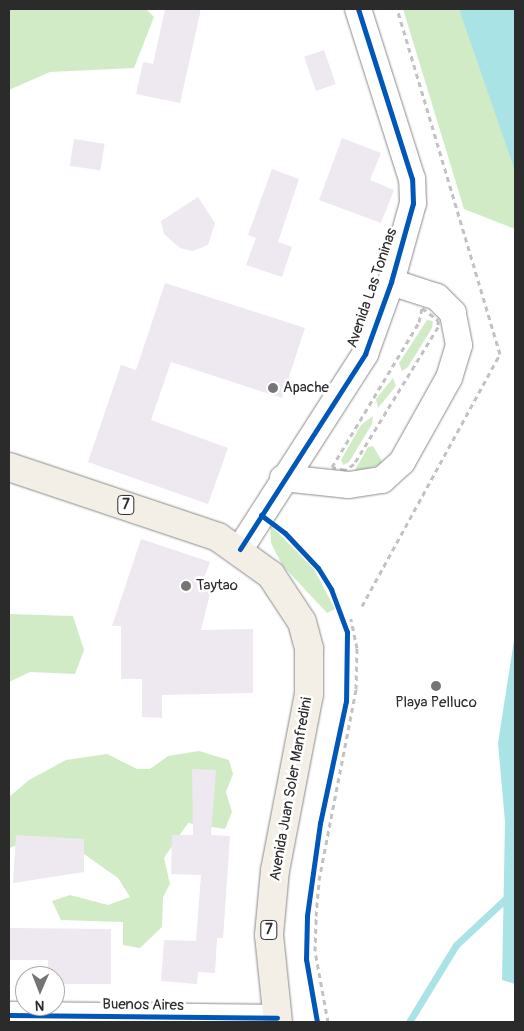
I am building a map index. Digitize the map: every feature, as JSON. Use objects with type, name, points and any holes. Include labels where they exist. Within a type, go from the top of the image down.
[{"type":"highway","name":"7","points":[[9,467],[205,531],[240,549]]},
{"type":"highway","name":"Avenida Juan Soler Manfredini","points":[[240,549],[271,575],[292,603],[308,640],[310,657],[304,730],[271,900],[270,968],[276,1021]]},
{"type":"street","name":"Avenida Las Toninas","points":[[240,549],[283,478],[365,354],[391,282],[413,192],[358,9]]},
{"type":"street","points":[[283,478],[349,485],[382,480],[402,462],[449,378],[459,345],[453,313],[436,297],[391,282]]},
{"type":"street","name":"Buenos Aires","points":[[9,1015],[276,1021]]},
{"type":"path","points":[[422,308],[428,311],[438,320],[438,327],[354,464],[345,470],[332,467],[419,322],[422,308]]},
{"type":"path","points":[[328,1022],[317,967],[316,916],[319,880],[356,689],[357,648],[351,619]]},
{"type":"path","points":[[344,621],[348,670]]},
{"type":"path","points":[[340,729],[346,693]]},
{"type":"path","points":[[310,885],[311,877]]},
{"type":"green space","points":[[9,9],[146,9],[154,17],[134,68],[50,72],[9,90]]},
{"type":"green space","points":[[403,9],[514,9],[515,229],[464,209]]},
{"type":"green space","points":[[427,320],[433,321],[432,328],[408,367],[402,371],[399,363]]},
{"type":"green space","points":[[393,378],[396,386],[378,408],[376,399]]},
{"type":"green space","points":[[373,416],[372,424],[349,462],[343,465],[341,460],[361,425]]},
{"type":"green space","points":[[373,446],[383,463],[352,475],[368,447]]},
{"type":"green space","points":[[270,525],[314,569],[335,609],[327,613],[282,565],[271,543]]},
{"type":"green space","points":[[9,614],[73,616],[84,650],[75,674],[30,672],[9,682]]},
{"type":"green space","points":[[199,751],[229,760],[233,774],[226,792],[232,812],[225,829],[188,823],[164,858],[170,884],[163,897],[162,927],[140,948],[123,945],[123,922],[61,920],[52,901],[70,895],[108,905],[130,897],[118,878],[67,842],[24,843],[9,848],[9,797],[29,780],[66,760],[107,754],[137,769],[150,769],[168,756]]},
{"type":"water","points":[[459,9],[515,9],[515,171]]},
{"type":"water","points":[[515,634],[515,984],[502,980],[505,822],[498,743]]},
{"type":"building","points":[[165,9],[201,9],[180,103],[136,94],[143,62],[153,64]]},
{"type":"building","points":[[324,50],[336,84],[316,91],[304,57]]},
{"type":"building","points":[[342,138],[381,153],[370,180],[394,190],[381,223],[319,200]]},
{"type":"building","points":[[74,139],[105,144],[100,171],[70,166]]},
{"type":"building","points":[[272,169],[299,179],[278,242],[292,247],[282,277],[246,265],[256,238],[248,235]]},
{"type":"building","points":[[198,197],[215,223],[208,245],[193,251],[180,248],[164,234],[161,221]]},
{"type":"building","points":[[165,283],[305,328],[282,398],[171,362],[151,420],[228,448],[208,504],[88,462],[121,365],[136,370]]},
{"type":"building","points":[[141,539],[210,562],[201,587],[211,590],[201,630],[253,629],[253,693],[162,695],[162,718],[142,717],[142,679],[121,679],[121,626],[112,626]]},
{"type":"building","points":[[192,769],[216,770],[211,835],[230,836],[223,938],[217,938],[215,973],[198,972],[197,984],[161,981],[164,940],[196,941],[201,875],[171,874],[172,835],[193,835]]},
{"type":"building","points":[[16,835],[84,839],[84,872],[13,883]]},
{"type":"building","points":[[9,928],[111,929],[111,984],[65,984],[65,966],[48,966],[48,960],[9,960]]},
{"type":"waterway","points":[[409,1022],[456,945],[515,890]]},
{"type":"cycle path","points":[[240,549],[365,354],[391,282],[413,203],[412,179],[358,9]]},
{"type":"cycle path","points":[[261,515],[285,533],[318,568],[331,589],[347,632],[346,701],[320,823],[307,916],[306,959],[317,1022]]},
{"type":"cycle path","points":[[9,1015],[277,1018]]},
{"type":"place","name":"Apache","points":[[273,388]]},
{"type":"place","name":"Taytao","points":[[186,586]]},
{"type":"place","name":"Playa Pelluco","points":[[436,686]]}]
